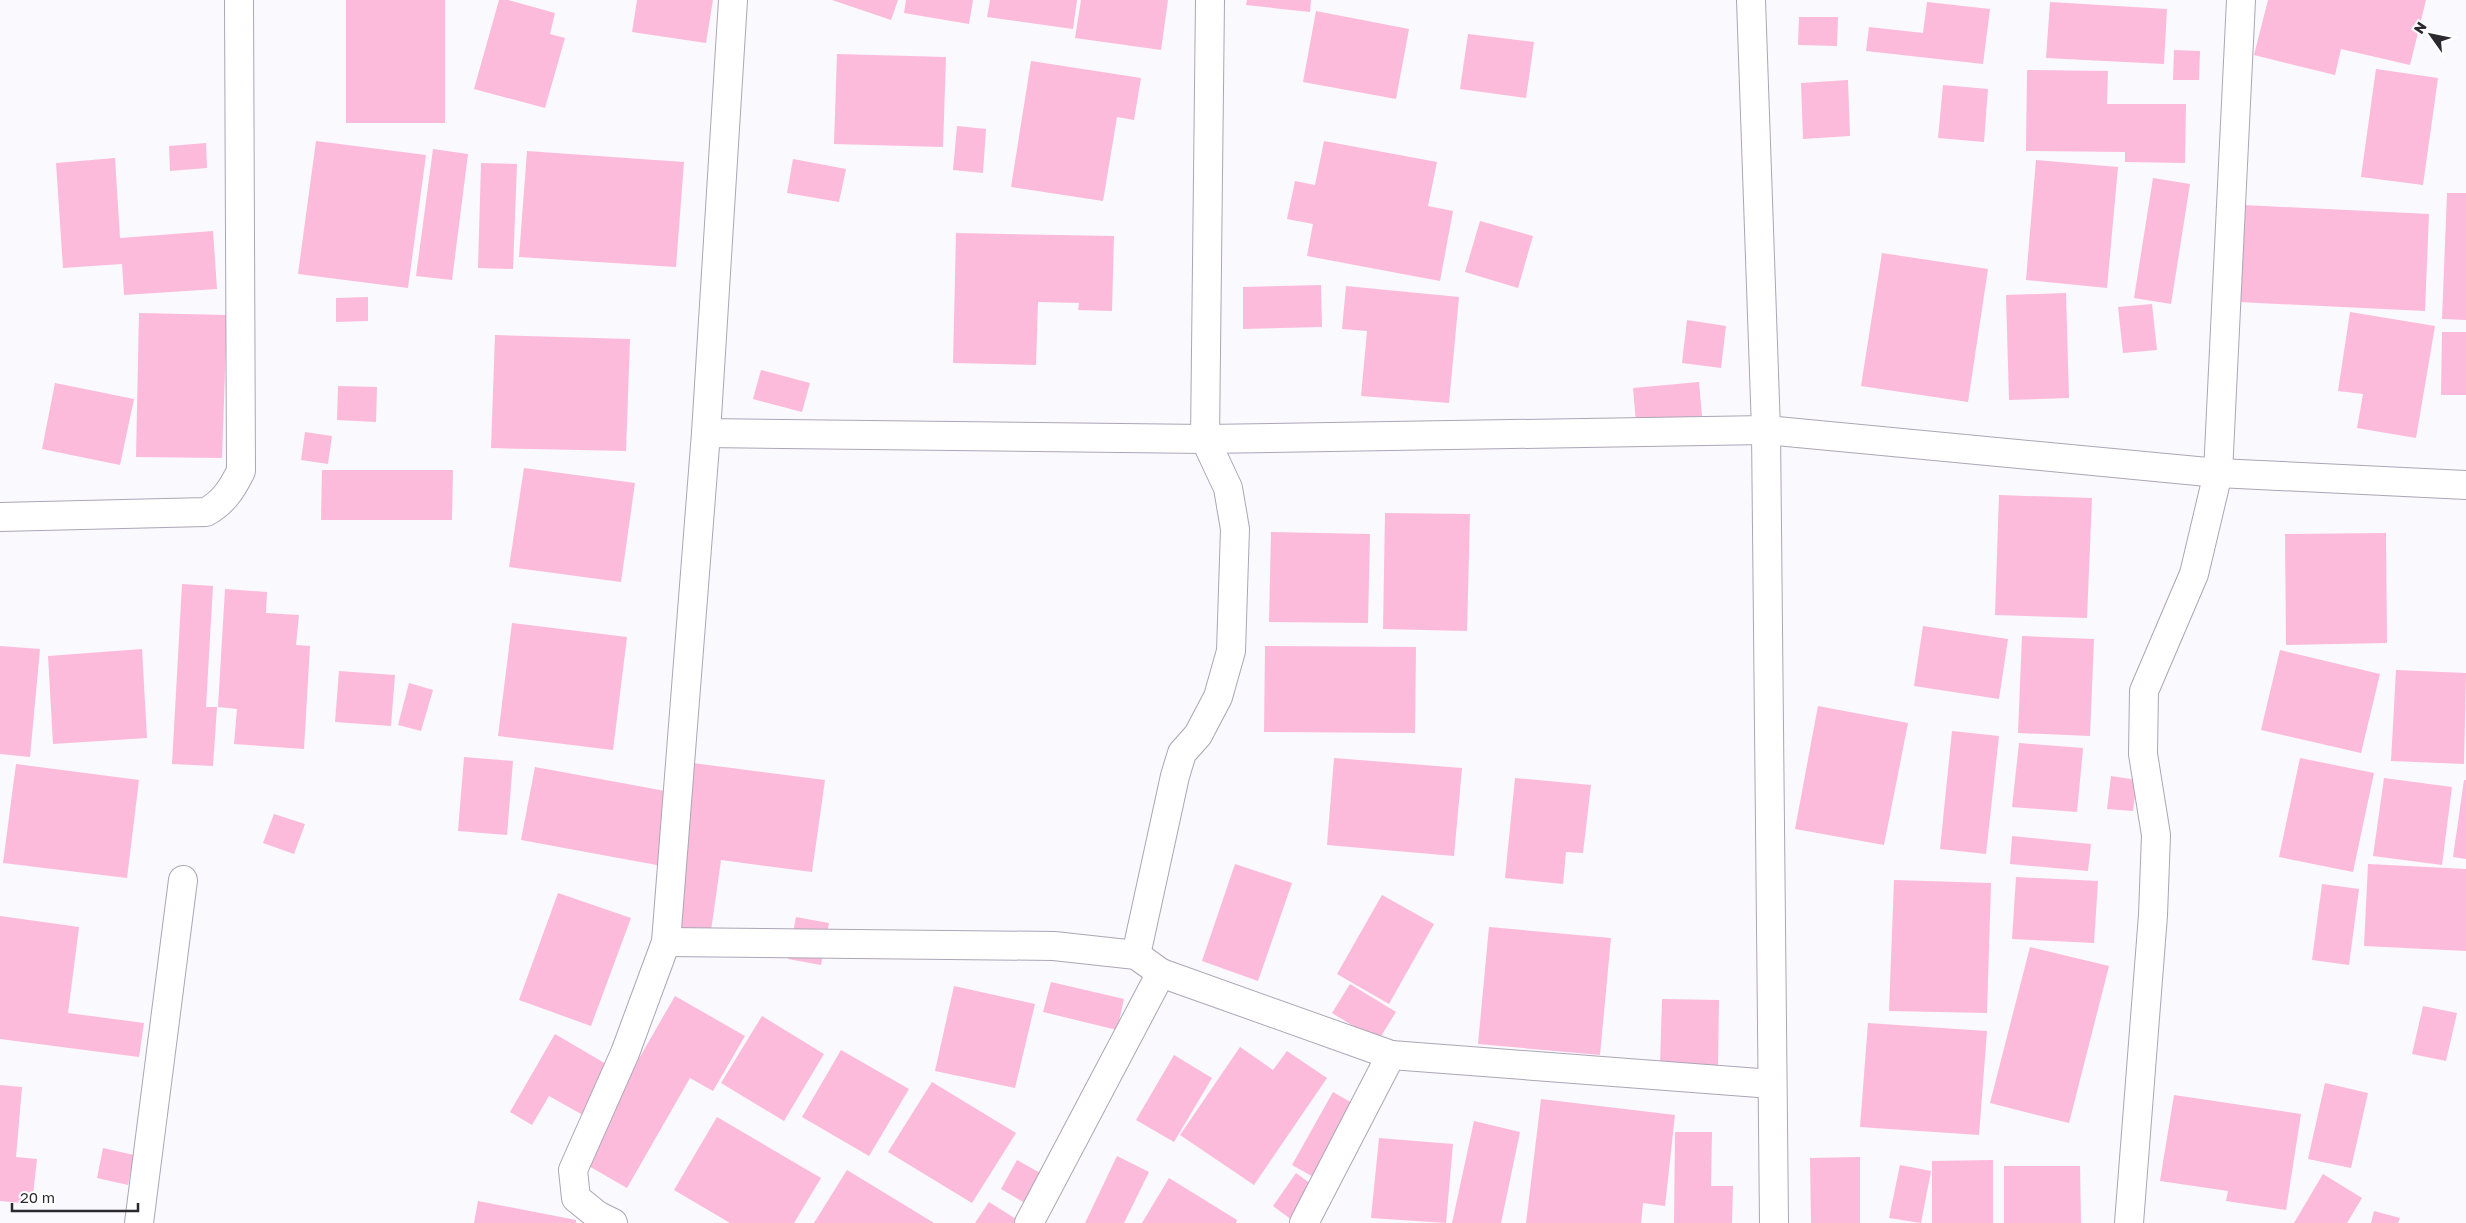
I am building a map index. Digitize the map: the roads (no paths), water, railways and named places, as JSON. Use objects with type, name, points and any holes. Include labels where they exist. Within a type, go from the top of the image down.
[{"type":"street","points":[[0,517],[206,512],[218,505],[231,491],[241,471],[239,0]]},
{"type":"street","points":[[613,1223],[597,1215],[576,1198],[573,1170],[625,1053],[666,942],[706,433],[733,0]]},
{"type":"street","points":[[1136,955],[1175,776],[1182,753],[1198,735],[1218,697],[1231,651],[1235,529],[1228,488],[1205,439],[1210,0]]},
{"type":"street","points":[[1751,0],[1766,430],[1774,1223]]},
{"type":"street","points":[[2129,1223],[2153,915],[2156,836],[2143,754],[2144,691],[2194,574],[2218,473],[2241,0]]},
{"type":"street","points":[[706,433],[1205,439],[1766,430],[2218,473],[2466,485]]},
{"type":"street","points":[[140,1223],[183,880]]},
{"type":"street","points":[[666,942],[1054,946],[1136,955],[1161,973],[1391,1055],[1772,1084]]},
{"type":"street","points":[[1029,1223],[1161,973]]},
{"type":"street","points":[[1304,1223],[1391,1055]]}]
